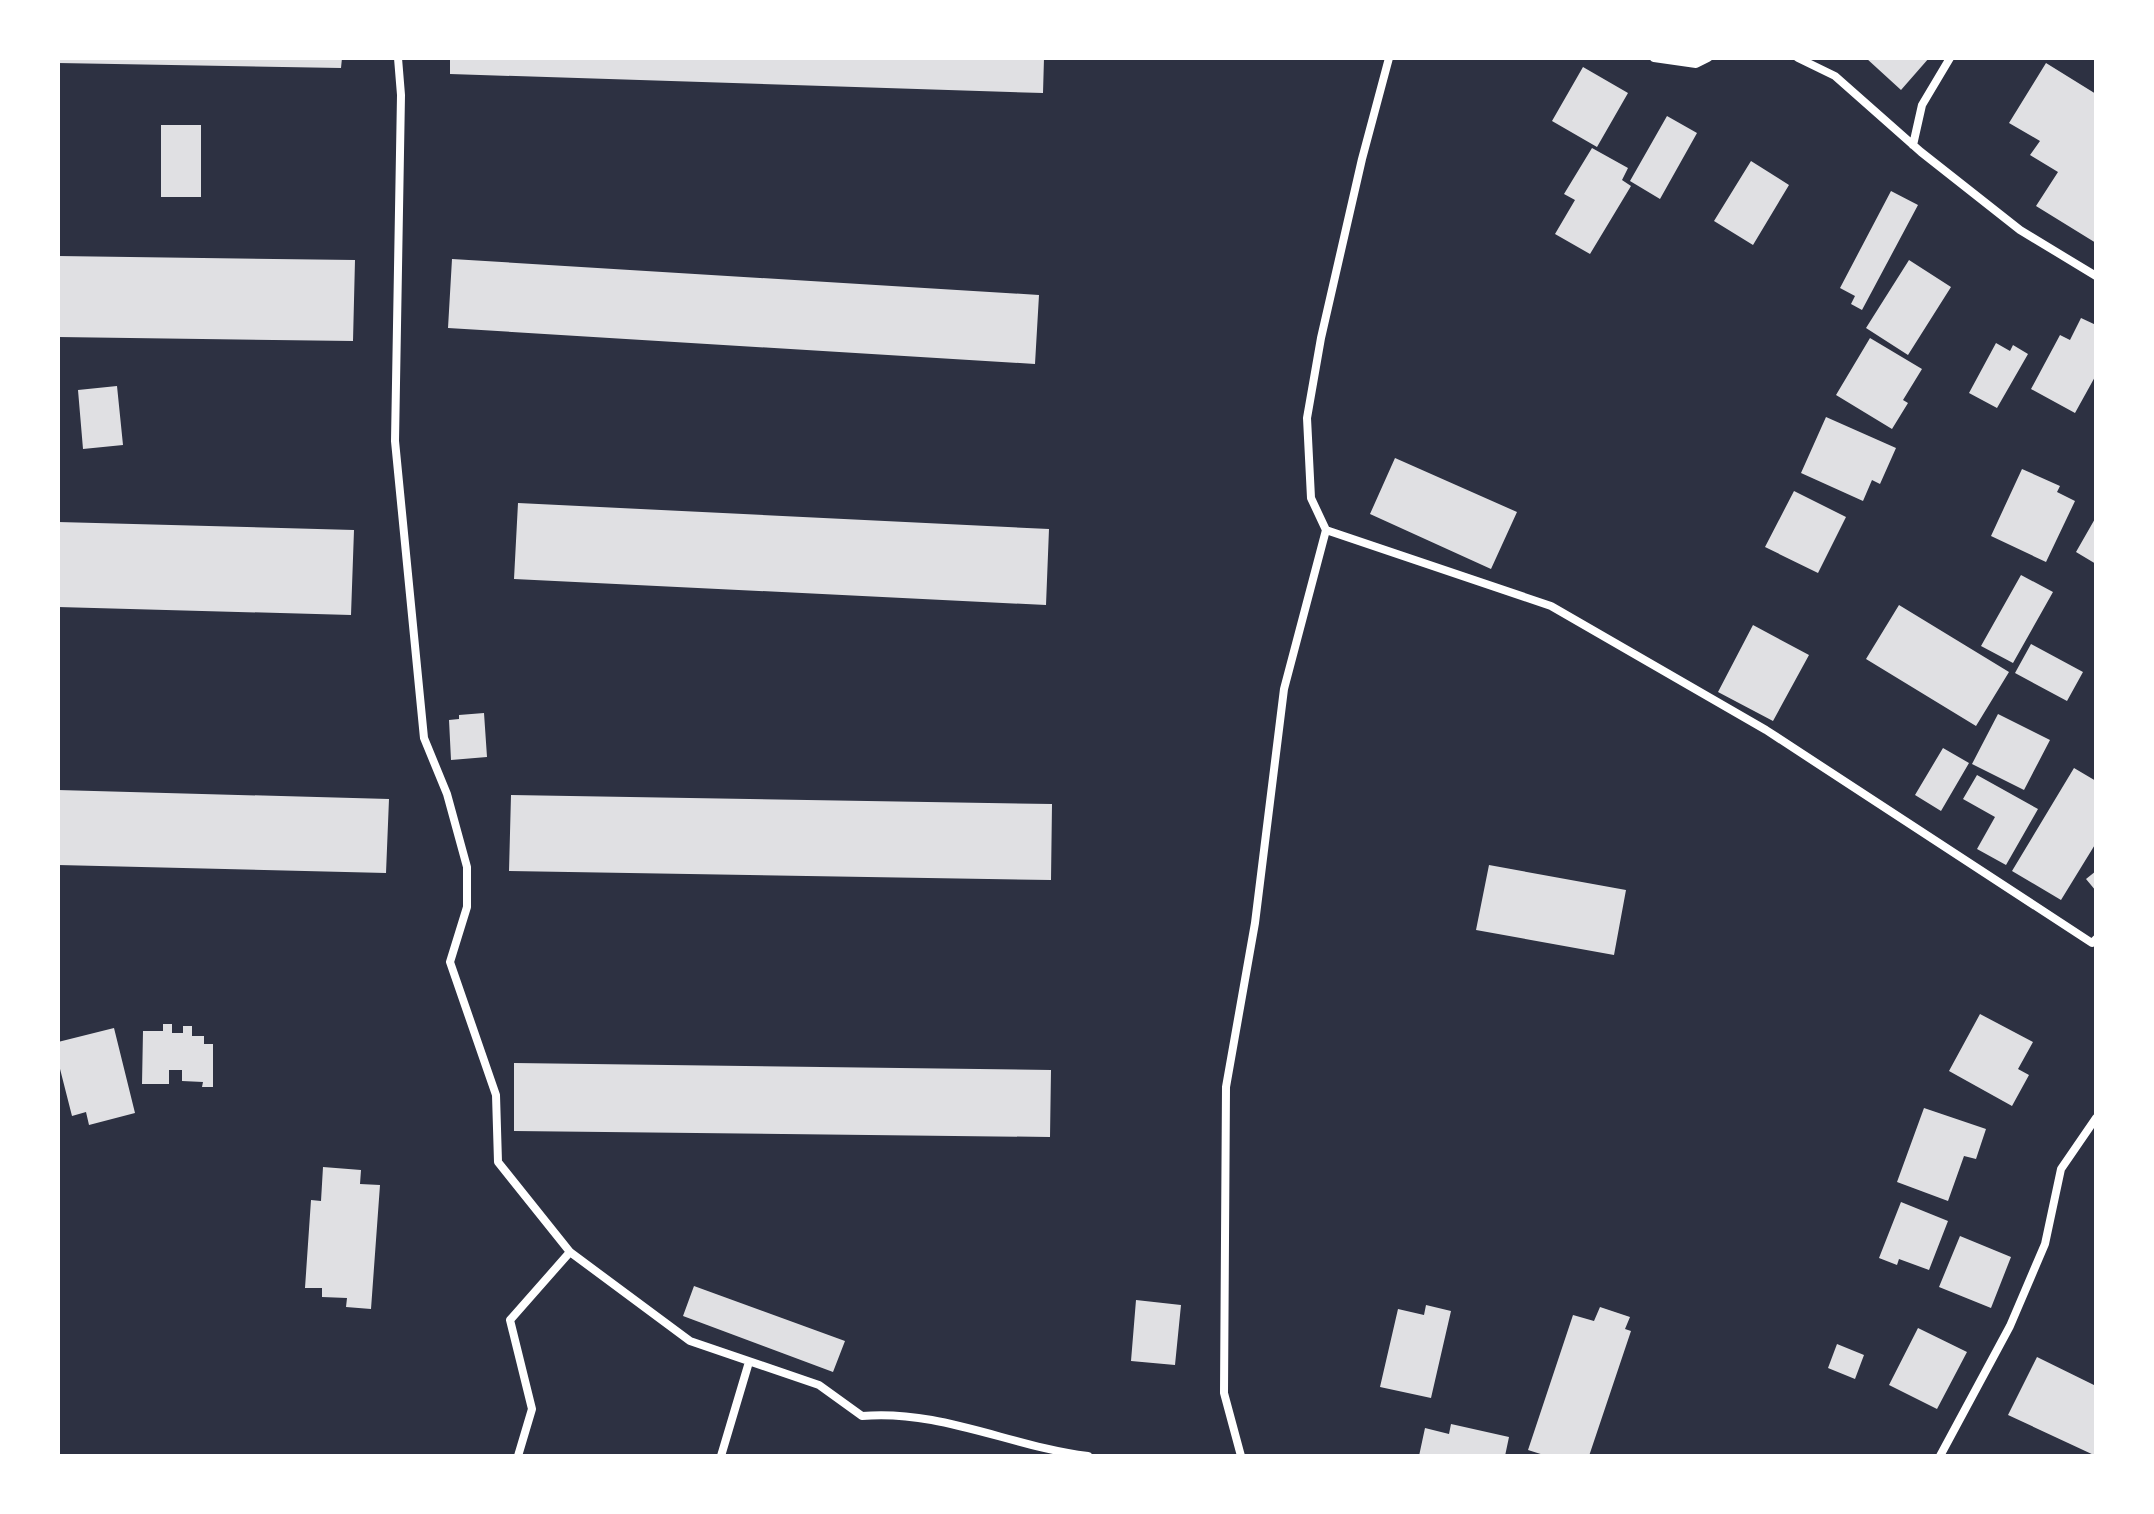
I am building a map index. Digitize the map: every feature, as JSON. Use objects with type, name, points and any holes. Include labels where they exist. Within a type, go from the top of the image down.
[{"type":"street","points":[[398,58],[401,95],[395,441],[424,738],[447,794],[467,867],[467,907],[450,962],[496,1095],[498,1162],[570,1252],[690,1341],[819,1385],[862,1416],[891,1413],[973,1428],[1062,1453],[1088,1456]]},
{"type":"street","points":[[1241,1456],[1224,1393],[1226,1087],[1255,923],[1284,689],[1326,530],[1311,498],[1307,418],[1321,338],[1389,58]]},
{"type":"street","points":[[1654,58],[1696,64],[1708,58]]},
{"type":"street","points":[[1798,58],[1835,76],[1913,145],[2020,230],[2096,276]]},
{"type":"street","points":[[1913,145],[1922,105],[1950,58]]},
{"type":"street","points":[[1326,530],[1551,606],[1766,730],[2095,943]]},
{"type":"street","points":[[1940,1456],[2010,1326],[2045,1244],[2061,1169],[2096,1118]]},
{"type":"street","points":[[518,1456],[532,1409],[510,1320],[570,1252]]},
{"type":"street","points":[[721,1456],[749,1362]]},
{"type":"building","points":[[58,58],[342,58],[341,68],[58,63]]},
{"type":"building","points":[[450,58],[1044,58],[1043,93],[450,74]]},
{"type":"building","points":[[1866,58],[1929,58],[1901,90]]},
{"type":"building","points":[[2046,63],[2096,94],[2096,243],[2036,206],[2058,172],[2030,155],[2040,141],[2009,123]]},
{"type":"building","points":[[1583,67],[1628,93],[1597,147],[1552,121]]},
{"type":"building","points":[[1667,116],[1697,133],[1660,199],[1630,181]]},
{"type":"building","points":[[161,125],[201,125],[201,197],[161,197]]},
{"type":"building","points":[[1592,148],[1628,168],[1622,180],[1631,186],[1590,254],[1555,234],[1575,200],[1564,194]]},
{"type":"building","points":[[1751,161],[1789,185],[1753,245],[1714,221]]},
{"type":"building","points":[[1891,191],[1918,205],[1862,310],[1851,304],[1855,296],[1840,288]]},
{"type":"building","points":[[58,256],[355,260],[353,341],[58,337]]},
{"type":"building","points":[[452,259],[1039,295],[1035,364],[448,328]]},
{"type":"building","points":[[1909,260],[1951,287],[1908,355],[1866,328]]},
{"type":"building","points":[[2081,318],[2096,325],[2096,375],[2075,413],[2031,389],[2060,335],[2070,340]]},
{"type":"building","points":[[1870,338],[1922,369],[1903,400],[1908,403],[1892,429],[1836,395]]},
{"type":"building","points":[[1996,343],[2010,351],[2013,345],[2028,354],[1997,408],[1969,393]]},
{"type":"building","points":[[117,386],[123,445],[83,449],[78,390]]},
{"type":"building","points":[[1826,417],[1896,448],[1880,484],[1872,480],[1863,501],[1801,473]]},
{"type":"building","points":[[1395,458],[1517,512],[1491,569],[1370,514]]},
{"type":"building","points":[[2022,469],[2060,486],[2057,492],[2075,501],[2046,562],[1991,536]]},
{"type":"building","points":[[1794,491],[1846,517],[1818,573],[1765,547]]},
{"type":"building","points":[[518,503],[1049,529],[1046,605],[514,579]]},
{"type":"building","points":[[2096,517],[2096,564],[2076,552]]},
{"type":"building","points":[[58,522],[354,530],[351,615],[58,607]]},
{"type":"building","points":[[2021,575],[2053,592],[2013,663],[1981,646]]},
{"type":"building","points":[[1899,605],[2009,672],[1976,726],[1866,659]]},
{"type":"building","points":[[1753,625],[1809,655],[1773,721],[1718,692]]},
{"type":"building","points":[[2031,644],[2083,672],[2067,701],[2015,673]]},
{"type":"building","points":[[484,713],[487,757],[451,760],[449,720],[459,719],[459,715]]},
{"type":"building","points":[[1998,714],[2050,740],[2024,790],[1972,764]]},
{"type":"building","points":[[1943,748],[1969,763],[1941,811],[1915,795]]},
{"type":"building","points":[[2074,768],[2096,781],[2096,843],[2061,900],[2012,871]]},
{"type":"building","points":[[1977,775],[2038,809],[2006,865],[1977,849],[1995,817],[1963,799]]},
{"type":"building","points":[[58,790],[389,799],[386,873],[58,865]]},
{"type":"building","points":[[511,795],[1052,804],[1051,880],[509,871]]},
{"type":"building","points":[[1489,865],[1626,890],[1614,955],[1476,930]]},
{"type":"building","points":[[2096,871],[2096,891],[2086,879]]},
{"type":"building","points":[[1980,1014],[2033,1042],[2018,1069],[2029,1075],[2012,1106],[1949,1071]]},
{"type":"building","points":[[163,1024],[172,1024],[172,1033],[183,1033],[183,1026],[192,1026],[192,1036],[204,1036],[204,1044],[213,1044],[213,1087],[202,1087],[203,1082],[182,1081],[182,1070],[169,1070],[169,1084],[142,1084],[143,1031],[163,1031]]},
{"type":"building","points":[[114,1028],[135,1113],[89,1125],[86,1112],[72,1116],[58,1061],[58,1042]]},
{"type":"building","points":[[514,1063],[1051,1070],[1050,1137],[514,1131]]},
{"type":"building","points":[[1924,1108],[1986,1129],[1976,1159],[1964,1156],[1948,1201],[1897,1182]]},
{"type":"building","points":[[323,1167],[361,1170],[360,1184],[380,1185],[371,1309],[346,1307],[347,1298],[322,1297],[322,1288],[305,1288],[311,1200],[321,1201]]},
{"type":"building","points":[[1901,1202],[1948,1221],[1929,1270],[1899,1259],[1897,1265],[1879,1258]]},
{"type":"building","points":[[1960,1236],[2011,1257],[1991,1308],[1939,1287]]},
{"type":"building","points":[[694,1286],[845,1341],[833,1372],[683,1316]]},
{"type":"building","points":[[1136,1300],[1181,1305],[1175,1365],[1131,1361]]},
{"type":"building","points":[[1426,1305],[1451,1311],[1431,1398],[1380,1387],[1398,1309],[1424,1315]]},
{"type":"building","points":[[1600,1307],[1630,1317],[1625,1329],[1631,1331],[1589,1456],[1547,1456],[1528,1450],[1573,1315],[1594,1321]]},
{"type":"building","points":[[1918,1328],[1967,1352],[1937,1409],[1889,1385]]},
{"type":"building","points":[[1837,1344],[1864,1355],[1855,1379],[1828,1368]]},
{"type":"building","points":[[2037,1357],[2096,1386],[2096,1456],[2008,1415]]},
{"type":"building","points":[[1451,1424],[1509,1437],[1505,1456],[1419,1456],[1425,1428],[1449,1434]]}]
